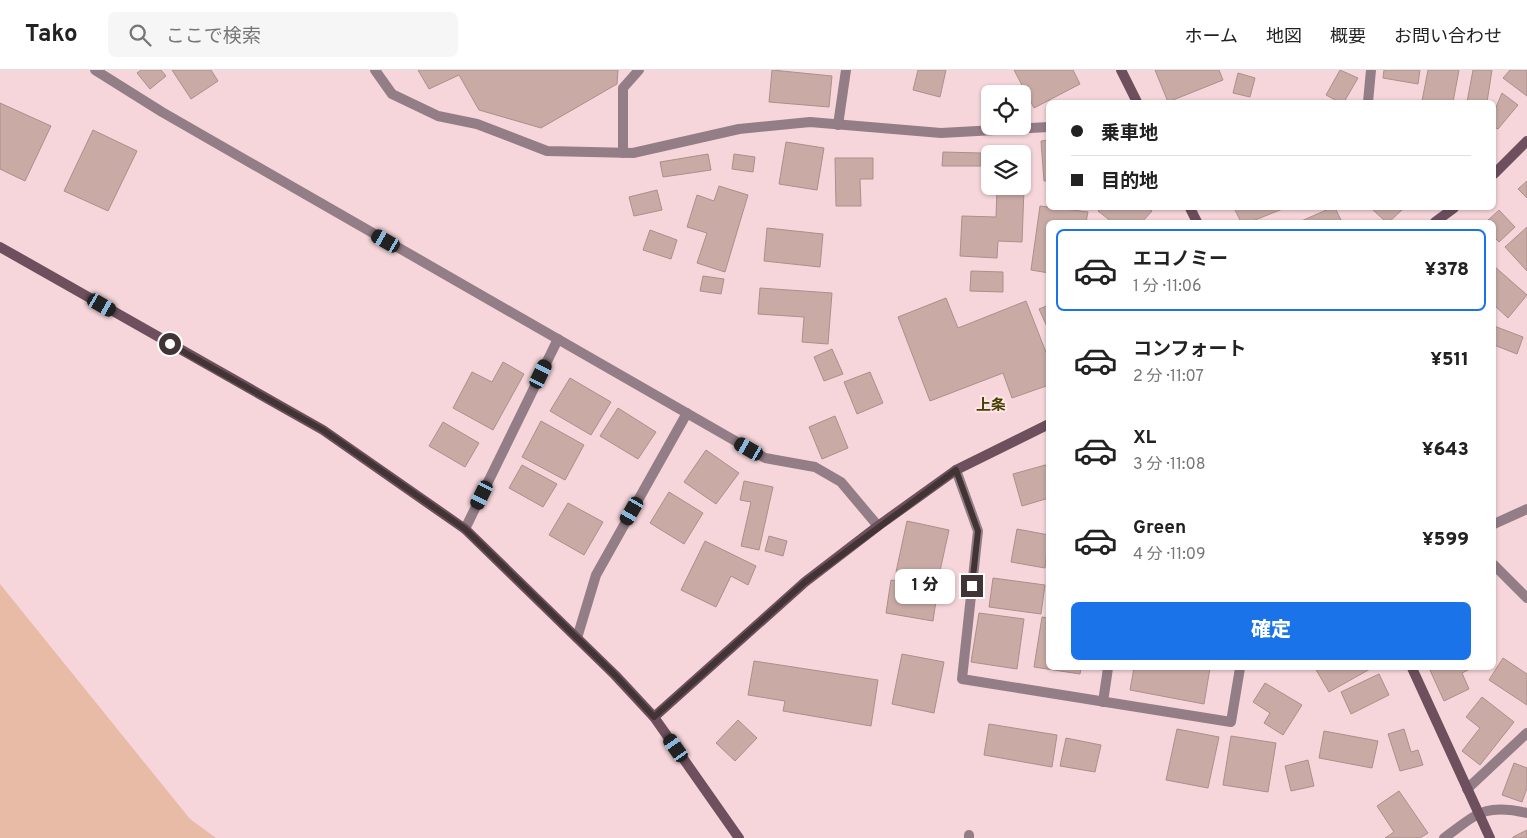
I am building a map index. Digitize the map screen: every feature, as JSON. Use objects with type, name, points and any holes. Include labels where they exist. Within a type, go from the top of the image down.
[{"type":"street","points":[[95,70],[162,112],[765,458],[815,468],[841,482],[878,526]]},
{"type":"street","points":[[375,70],[392,94],[438,116],[477,124],[547,151],[633,153],[739,129],[810,122],[940,133],[1046,127]]},
{"type":"street","points":[[623,153],[623,88],[639,70]]},
{"type":"street","points":[[838,124],[846,70]]},
{"type":"street","points":[[1121,70],[1136,100]]},
{"type":"street","points":[[1368,100],[1371,70]]},
{"type":"street","points":[[1496,171],[1527,141]]},
{"type":"street","points":[[1438,220],[1451,210]]},
{"type":"street","points":[[0,247],[323,430],[465,529],[577,638],[654,717],[739,838]]},
{"type":"street","points":[[465,529],[558,340]]},
{"type":"street","points":[[577,638],[596,575],[688,413]]},
{"type":"street","points":[[654,717],[805,582],[878,526],[956,470],[1046,425]]},
{"type":"street","points":[[956,470],[978,531],[962,679],[1231,722],[1240,670]]},
{"type":"street","points":[[1496,523],[1527,509]]},
{"type":"street","points":[[1496,567],[1527,598]]},
{"type":"street","points":[[1103,702],[1108,670]]},
{"type":"street","points":[[1413,670],[1490,838]]},
{"type":"street","points":[[1467,789],[1527,733]]},
{"type":"street","points":[[1444,838],[1478,812],[1508,809],[1527,814]]},
{"type":"shaded area","points":[[0,584],[190,819],[216,838],[0,838]]},
{"type":"building","points":[[141,70],[161,70],[166,76],[150,89],[137,73]]},
{"type":"building","points":[[172,70],[211,70],[218,81],[191,99]]},
{"type":"building","points":[[418,70],[618,70],[617,84],[541,128],[479,110],[459,75],[429,89]]},
{"type":"building","points":[[772,70],[832,76],[829,107],[769,102]]},
{"type":"building","points":[[918,70],[946,70],[940,97],[913,90]]},
{"type":"building","points":[[1014,70],[1073,70],[1080,84],[1046,100],[1034,108],[1031,102],[1031,85],[1022,85]]},
{"type":"building","points":[[1155,70],[1219,70],[1223,80],[1173,100],[1167,100]]},
{"type":"building","points":[[1340,70],[1358,78],[1345,100],[1335,100],[1326,95]]},
{"type":"building","points":[[1384,70],[1420,70],[1418,84],[1383,78]]},
{"type":"building","points":[[1428,70],[1459,70],[1453,100],[1422,100]]},
{"type":"building","points":[[1473,70],[1492,70],[1487,100],[1467,100]]},
{"type":"building","points":[[1510,70],[1527,70],[1527,96],[1503,78]]},
{"type":"building","points":[[1238,73],[1255,78],[1250,97],[1233,93]]},
{"type":"building","points":[[1502,93],[1518,105],[1498,129],[1496,128],[1496,107]]},
{"type":"building","points":[[0,103],[51,126],[25,181],[0,169]]},
{"type":"building","points":[[93,130],[137,151],[108,211],[64,191]]},
{"type":"building","points":[[1046,140],[1046,181],[1044,181],[1041,141]]},
{"type":"building","points":[[786,142],[824,148],[817,190],[779,184]]},
{"type":"building","points":[[943,152],[981,153],[981,166],[942,166]]},
{"type":"building","points":[[708,154],[711,170],[663,177],[660,162]]},
{"type":"building","points":[[734,154],[755,157],[753,172],[732,169]]},
{"type":"building","points":[[835,158],[873,158],[873,179],[860,179],[861,206],[836,206]]},
{"type":"building","points":[[1527,181],[1527,198],[1518,189]]},
{"type":"building","points":[[719,186],[748,195],[725,272],[697,263],[707,233],[687,227],[697,195],[714,201]]},
{"type":"building","points":[[657,190],[662,210],[634,216],[629,197]]},
{"type":"building","points":[[997,195],[1024,195],[1022,242],[998,241],[997,258],[960,256],[962,216],[996,217]]},
{"type":"building","points":[[1040,206],[1046,207],[1046,210],[1088,212],[1086,220],[1046,220],[1046,272],[1031,270]]},
{"type":"building","points":[[1235,210],[1280,210],[1255,220],[1240,220]]},
{"type":"building","points":[[1326,210],[1336,210],[1341,220],[1304,220]]},
{"type":"building","points":[[1373,210],[1402,210],[1391,220],[1384,220]]},
{"type":"building","points":[[1499,210],[1515,227],[1499,242],[1496,239],[1496,220],[1488,220]]},
{"type":"building","points":[[1098,211],[1152,211],[1144,220],[1109,220]]},
{"type":"building","points":[[1527,227],[1527,271],[1505,247]]},
{"type":"building","points":[[767,228],[823,234],[820,267],[764,261]]},
{"type":"building","points":[[650,230],[677,240],[671,259],[643,250]]},
{"type":"building","points":[[1496,268],[1527,295],[1508,318],[1496,307]]},
{"type":"building","points":[[971,271],[1003,272],[1003,292],[970,291]]},
{"type":"building","points":[[703,276],[724,279],[721,294],[700,291]]},
{"type":"building","points":[[760,288],[832,293],[828,344],[802,342],[804,317],[758,314]]},
{"type":"building","points":[[946,298],[958,328],[1026,301],[1046,352],[1046,386],[1012,398],[1003,373],[930,401],[898,317]]},
{"type":"building","points":[[1046,306],[1046,324],[1039,309]]},
{"type":"building","points":[[1496,327],[1523,337],[1517,354],[1496,346]]},
{"type":"building","points":[[832,349],[843,374],[824,381],[814,357]]},
{"type":"building","points":[[503,362],[524,374],[493,430],[453,408],[472,372],[492,382]]},
{"type":"building","points":[[870,372],[883,403],[857,414],[844,382]]},
{"type":"building","points":[[570,378],[611,402],[591,435],[550,411]]},
{"type":"building","points":[[618,408],[656,432],[638,459],[600,436]]},
{"type":"building","points":[[835,416],[848,448],[822,459],[809,427]]},
{"type":"building","points":[[541,421],[584,445],[565,480],[522,457]]},
{"type":"building","points":[[443,422],[479,443],[465,467],[429,446]]},
{"type":"building","points":[[706,450],[739,473],[716,504],[684,482]]},
{"type":"building","points":[[522,465],[557,484],[543,507],[509,488]]},
{"type":"building","points":[[1046,465],[1046,499],[1022,506],[1013,474]]},
{"type":"building","points":[[744,481],[773,487],[759,550],[741,546],[751,502],[740,500]]},
{"type":"building","points":[[669,492],[703,513],[684,544],[650,523]]},
{"type":"building","points":[[568,503],[603,522],[584,555],[549,535]]},
{"type":"building","points":[[907,521],[949,530],[938,580],[896,572]]},
{"type":"building","points":[[1017,529],[1046,534],[1045,568],[1011,562]]},
{"type":"building","points":[[769,536],[787,541],[783,556],[765,551]]},
{"type":"building","points":[[705,541],[756,566],[748,585],[731,576],[716,607],[681,590]]},
{"type":"building","points":[[993,578],[1045,585],[1041,614],[989,607]]},
{"type":"building","points":[[891,580],[938,587],[933,621],[886,613]]},
{"type":"building","points":[[979,613],[1024,619],[1017,669],[971,662]]},
{"type":"building","points":[[1042,617],[1046,618],[1046,669],[1034,667]]},
{"type":"building","points":[[902,654],[944,662],[934,713],[892,704]]},
{"type":"building","points":[[1503,658],[1527,674],[1527,705],[1489,680]]},
{"type":"building","points":[[754,661],[878,680],[871,726],[783,711],[785,701],[748,695]]},
{"type":"building","points":[[1054,670],[1081,670],[1080,674]]},
{"type":"building","points":[[1134,670],[1210,670],[1204,704],[1130,690]]},
{"type":"building","points":[[1316,670],[1368,670],[1329,692]]},
{"type":"building","points":[[1430,670],[1468,670],[1462,673],[1469,689],[1444,701]]},
{"type":"building","points":[[1379,674],[1389,695],[1351,714],[1341,692]]},
{"type":"building","points":[[1265,683],[1302,705],[1283,735],[1264,723],[1270,713],[1253,702]]},
{"type":"building","points":[[1482,697],[1514,722],[1480,765],[1462,751],[1480,728],[1466,717]]},
{"type":"building","points":[[738,720],[757,738],[735,761],[716,743]]},
{"type":"building","points":[[989,724],[1057,735],[1052,767],[984,755]]},
{"type":"building","points":[[1177,729],[1219,737],[1208,788],[1166,780]]},
{"type":"building","points":[[1404,729],[1411,752],[1418,750],[1423,765],[1400,771],[1388,734]]},
{"type":"building","points":[[1324,731],[1378,741],[1372,768],[1319,758]]},
{"type":"building","points":[[1231,736],[1276,743],[1268,792],[1223,785]]},
{"type":"building","points":[[1066,738],[1101,745],[1095,772],[1060,766]]},
{"type":"building","points":[[1308,760],[1314,786],[1291,791],[1285,766]]},
{"type":"building","points":[[1514,763],[1527,768],[1527,788],[1522,802],[1502,795]]},
{"type":"building","points":[[1399,791],[1428,833],[1420,838],[1385,838],[1394,832],[1377,806]]},
{"type":"building","points":[[1527,830],[1527,838],[1513,838],[1513,837]]},
{"type":"district","name":"上条","points":[[991,406]]},
{"type":"route","points":[[170,344],[323,430],[465,529],[615,675],[654,717],[805,582],[956,470],[978,531],[972,586]]}]
